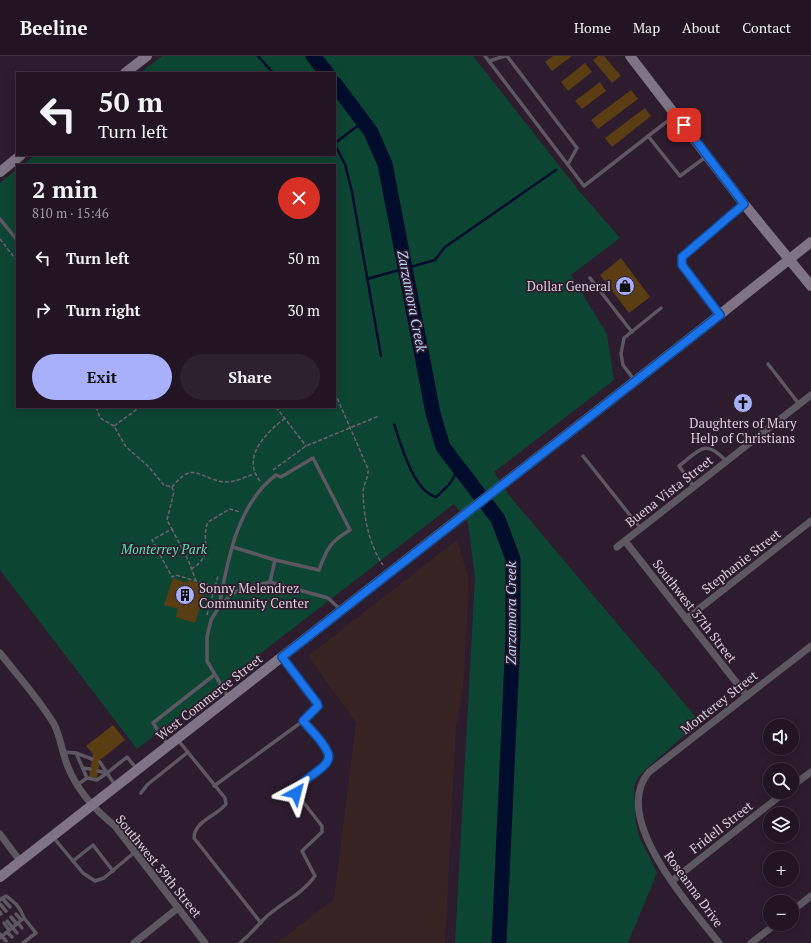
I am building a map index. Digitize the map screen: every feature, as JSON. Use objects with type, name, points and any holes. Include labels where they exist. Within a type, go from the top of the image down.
[{"type":"main road","points":[[126,72],[147,56]]},
{"type":"main road","points":[[630,56],[744,204],[811,286]]},
{"type":"main road","points":[[0,172],[20,156]]},
{"type":"main road","name":"West Commerce Street","points":[[0,877],[636,381],[811,242]]},
{"type":"street","name":"Buena Vista Street","points":[[617,547],[811,395]]},
{"type":"street","name":"Stephanie Street","points":[[686,619],[811,522]]},
{"type":"street","name":"Southwest 37th Street","points":[[625,541],[747,696]]},
{"type":"street","name":"Monterey Street","points":[[643,779],[649,772],[811,646]]},
{"type":"street","name":"Southwest 39th Street","points":[[0,653],[53,722],[59,736],[68,767],[77,785],[92,805],[115,826],[205,943]]},
{"type":"street","points":[[799,781],[811,772]]},
{"type":"street","name":"Roseanna Drive","points":[[643,779],[639,793],[639,805],[644,831],[654,855],[672,882],[719,943]]},
{"type":"street","name":"Fridell Street","points":[[672,882],[776,799]]},
{"type":"street","points":[[0,834],[20,861]]},
{"type":"street","points":[[799,905],[811,896]]},
{"type":"street","points":[[134,943],[178,908]]},
{"type":"street","points":[[751,943],[767,931]]},
{"type":"lane","points":[[485,56],[584,186],[676,115]]},
{"type":"lane","points":[[489,61],[506,56],[577,148],[568,164]]},
{"type":"lane","points":[[648,136],[680,176],[707,155]]},
{"type":"lane","points":[[720,315],[682,265],[682,257],[744,204]]},
{"type":"lane","points":[[0,219],[16,239]]},
{"type":"lane","points":[[590,278],[632,332]]},
{"type":"lane","points":[[636,381],[623,365],[621,354],[624,338],[661,308]]},
{"type":"lane","points":[[768,364],[799,404]]},
{"type":"lane","points":[[694,487],[679,466],[703,448],[714,449],[726,461]]},
{"type":"lane","points":[[583,456],[640,529]]},
{"type":"lane","points":[[219,607],[233,547],[248,509],[268,481],[276,475],[281,477],[313,458],[350,530],[340,536],[326,549],[319,570],[275,560],[233,547]]},
{"type":"lane","points":[[270,582],[275,560]]},
{"type":"lane","points":[[229,698],[214,675],[208,661],[207,637],[211,620],[219,607],[233,593],[270,582],[328,598],[341,610]]},
{"type":"lane","points":[[214,786],[303,721],[318,706],[282,657]]},
{"type":"lane","points":[[169,745],[152,723],[214,675]]},
{"type":"lane","points":[[240,943],[264,919],[309,885],[315,876],[302,851],[322,832],[322,826],[296,793],[299,785],[325,766],[328,759],[328,752],[303,721]]},
{"type":"lane","points":[[177,739],[225,798],[226,804],[222,810],[197,827],[194,832],[194,838],[261,923]]},
{"type":"lane","points":[[64,752],[92,759]]},
{"type":"lane","points":[[141,793],[147,785],[188,752]]},
{"type":"lane","points":[[76,754],[87,778]]},
{"type":"lane","points":[[77,785],[87,778],[97,780],[127,757],[137,770]]},
{"type":"lane","points":[[100,762],[116,787]]},
{"type":"lane","points":[[83,768],[90,770]]},
{"type":"lane","points":[[98,771],[107,773]]},
{"type":"lane","points":[[53,836],[83,873],[95,881],[104,878],[136,852]]},
{"type":"lane","points":[[73,861],[93,845],[113,871]]},
{"type":"lane","points":[[6,941],[1,936],[20,921],[21,910],[14,901],[6,896],[1,899],[10,907]]},
{"type":"lane","points":[[0,904],[6,911]]},
{"type":"lane","points":[[16,914],[22,928]]},
{"type":"lane","points":[[11,918],[20,921],[36,933],[28,936],[23,941]]},
{"type":"lane","points":[[5,922],[12,937]]},
{"type":"lane","points":[[10,930],[17,933]]},
{"type":"path","points":[[0,240],[16,260]]},
{"type":"path","points":[[336,396],[368,469],[369,477],[363,492],[368,532],[373,550],[383,565]]},
{"type":"path","points":[[96,408],[100,418],[114,426],[126,447],[147,465],[164,485],[172,487]]},
{"type":"path","points":[[114,426],[139,408]]},
{"type":"path","points":[[277,408],[306,446]]},
{"type":"path","points":[[269,472],[306,446],[379,416]]},
{"type":"path","points":[[265,477],[260,481],[254,474],[254,464],[260,442],[285,418]]},
{"type":"path","points":[[172,487],[183,475],[192,472],[226,482],[254,474]]},
{"type":"path","points":[[172,487],[174,492],[166,520],[172,529],[196,581]]},
{"type":"path","points":[[191,569],[201,560],[206,550],[204,535],[210,520],[230,509],[240,512],[238,518]]},
{"type":"path","points":[[172,529],[152,540],[172,577],[176,576],[196,581],[222,590]]},
{"type":"path","points":[[205,622],[219,574]]},
{"type":"shaded area","points":[[457,540],[469,580],[463,690],[456,728],[445,943],[277,943],[334,899],[356,723],[308,656]]},
{"type":"green space","name":"Monterrey Park","points":[[162,56],[473,56],[580,192],[620,238],[571,275],[607,334],[614,380],[494,472],[508,494],[700,722],[647,768],[638,777],[634,787],[636,824],[639,836],[657,873],[628,943],[455,943],[475,578],[468,523],[454,504],[137,749],[0,570],[0,183],[16,170],[16,408],[336,408],[336,164],[23,164],[34,156],[336,156],[336,72],[141,72]]},
{"type":"building","points":[[553,56],[572,56],[552,71],[545,62]]},
{"type":"building","points":[[598,56],[604,56],[621,76],[612,83],[593,60]]},
{"type":"building","points":[[585,63],[592,72],[568,91],[561,82]]},
{"type":"building","points":[[600,82],[606,91],[582,109],[575,101]]},
{"type":"building","points":[[631,90],[638,99],[598,129],[591,120]]},
{"type":"building","points":[[645,108],[651,116],[612,147],[605,138]]},
{"type":"building","name":"Dollar General","points":[[621,258],[650,297],[629,313],[600,275]]},
{"type":"building","name":"Sonny Melendrez Community Center","points":[[173,578],[188,583],[189,580],[207,586],[195,623],[176,617],[178,609],[164,605]]},
{"type":"building","points":[[113,725],[125,740],[100,760],[97,778],[89,777],[93,754],[86,746]]},
{"type":"waterway","points":[[258,56],[272,72]]},
{"type":"waterway","name":"Zarzamora Creek","points":[[313,56],[326,72]]},
{"type":"waterway","name":"Zarzamora Creek","points":[[336,85],[371,132],[385,164],[433,413],[443,447],[498,519],[513,559],[513,637],[499,943]]},
{"type":"waterway","points":[[336,142],[364,121]]},
{"type":"waterway","points":[[336,147],[345,164],[352,192],[381,356]]},
{"type":"waterway","points":[[367,279],[435,260],[445,247],[556,170]]},
{"type":"waterway","points":[[394,424],[404,454],[414,477],[428,493],[436,497],[452,481],[457,467]]},
{"type":"place","name":"Dollar General","points":[[625,286]]},
{"type":"place","name":"Daughters of Mary Help of Christians","points":[[743,403]]},
{"type":"place","name":"Sonny Melendrez Community Center","points":[[185,595]]},
{"type":"route","points":[[296,793],[299,785],[325,766],[328,759],[328,752],[303,721],[316,710],[318,706],[317,703],[282,657],[720,315],[682,265],[682,257],[744,204],[684,125]]}]
